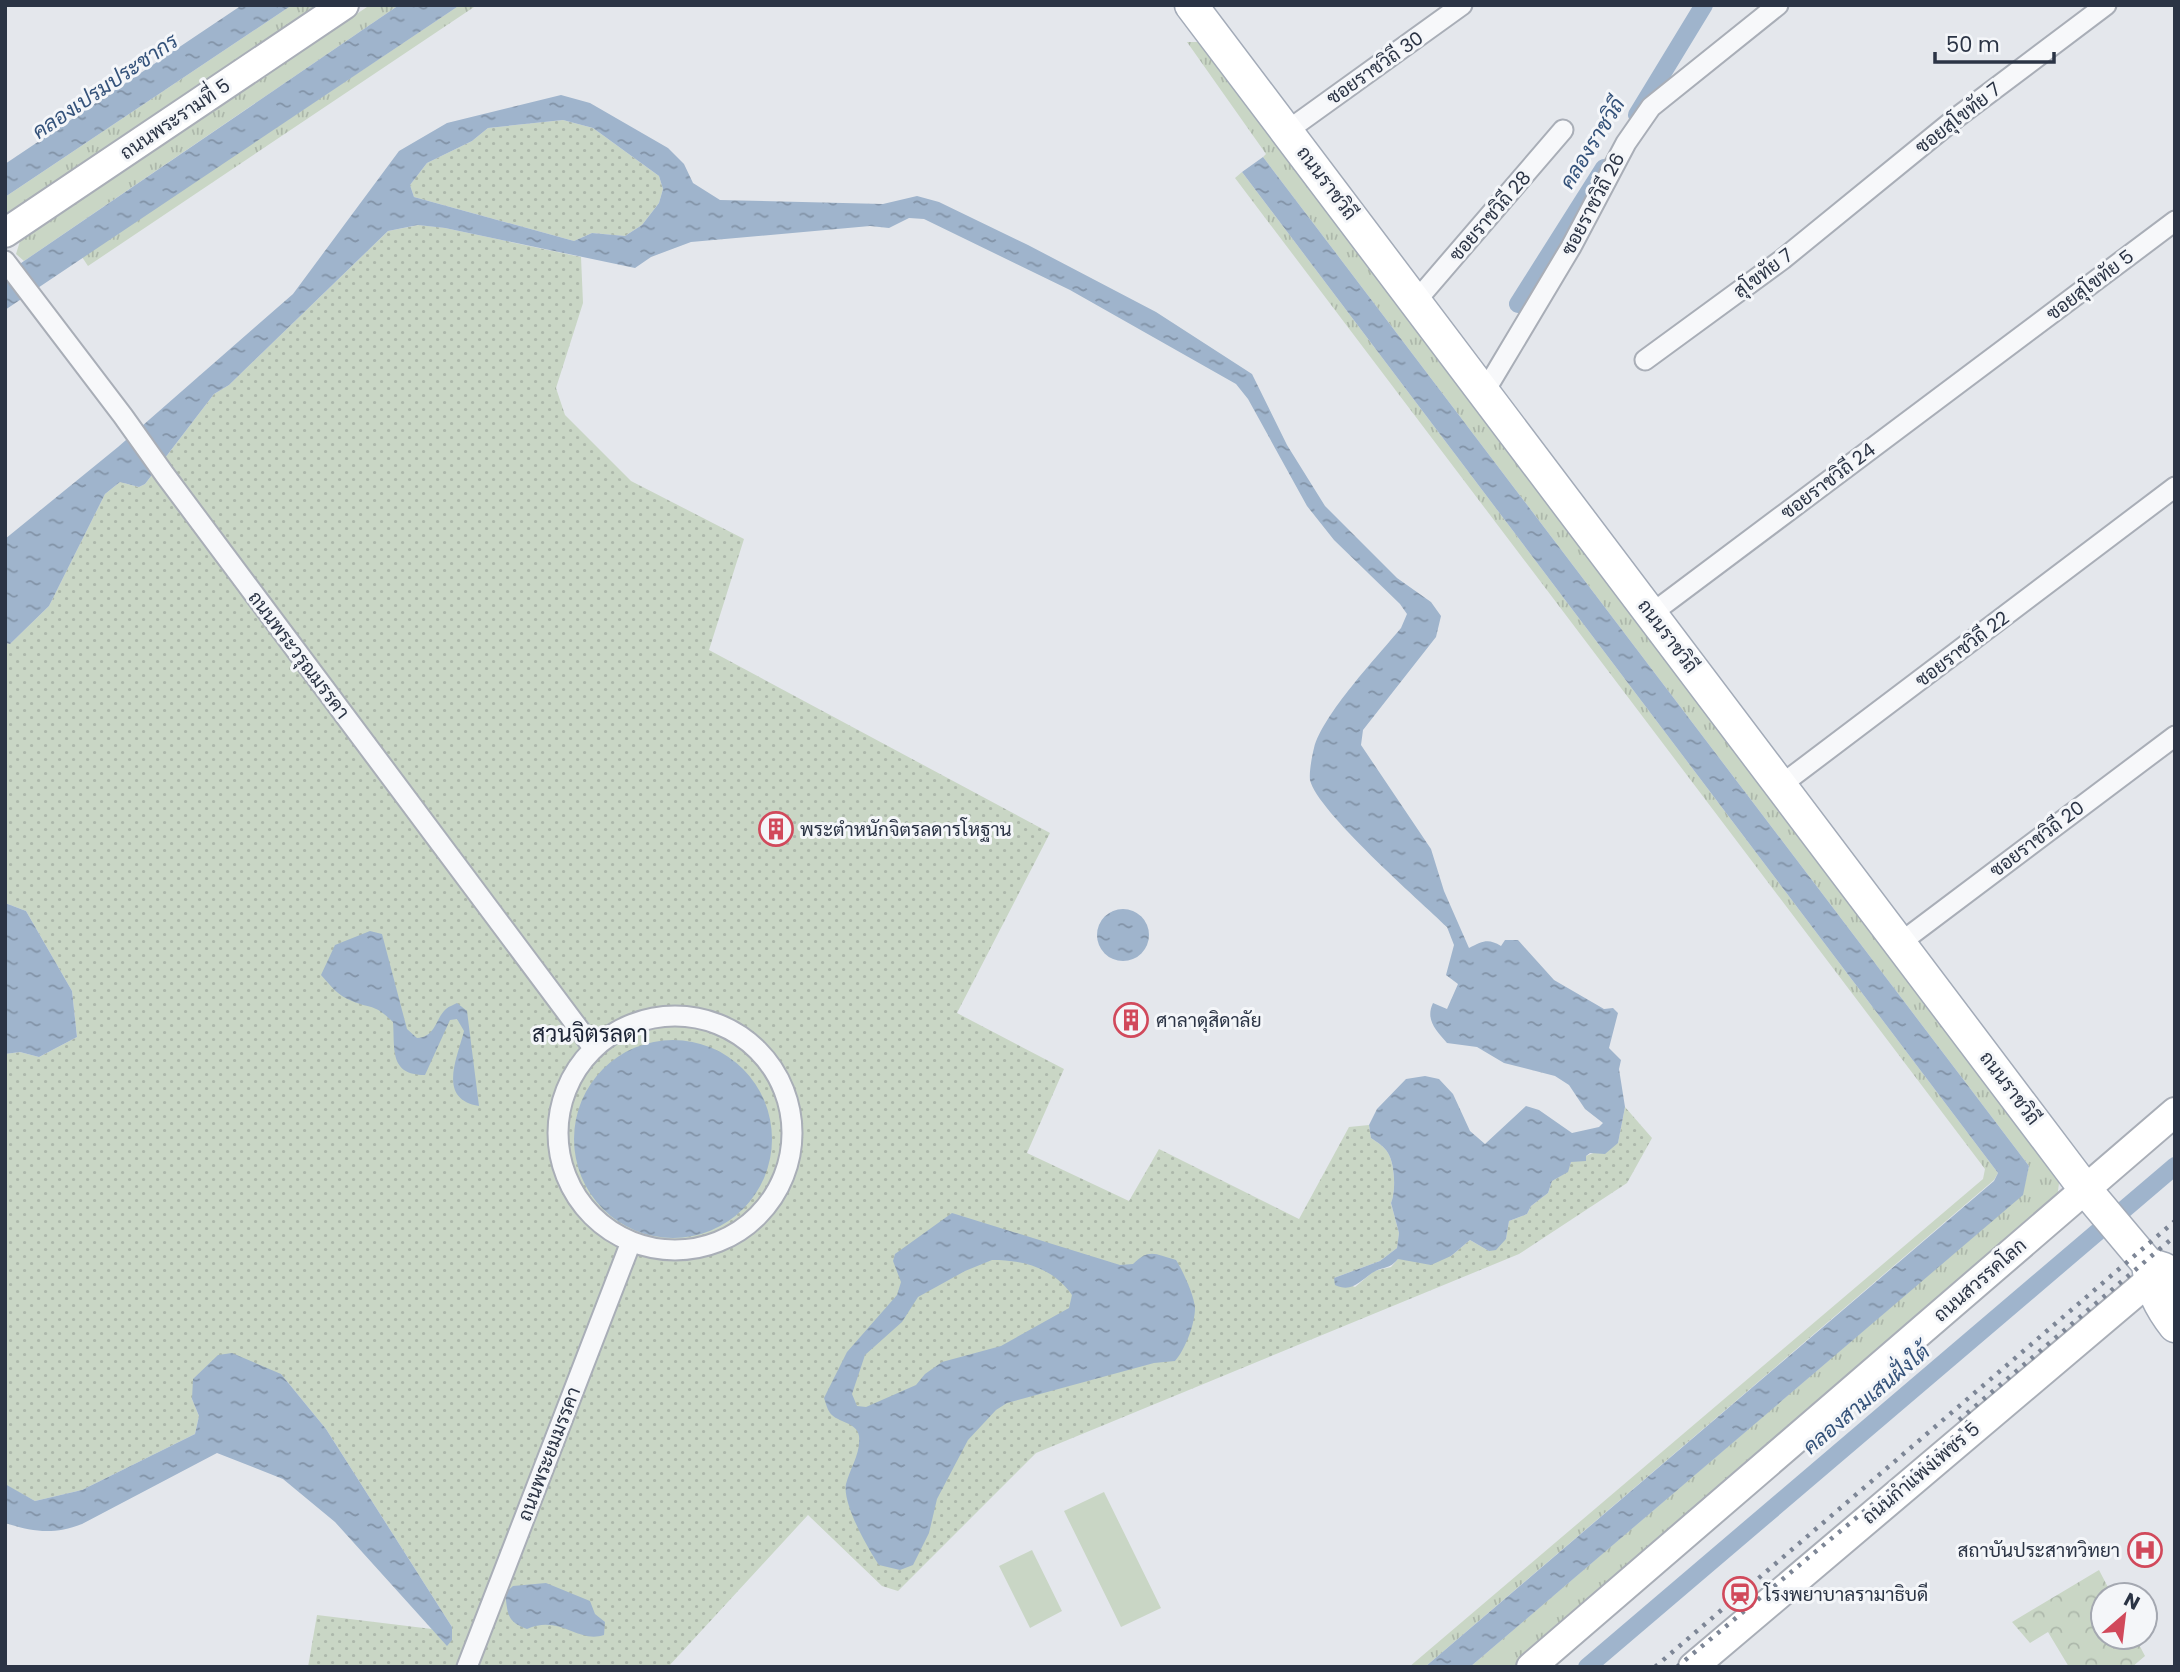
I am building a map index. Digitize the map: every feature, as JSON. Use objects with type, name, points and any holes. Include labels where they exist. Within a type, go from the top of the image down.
[{"type":"main road","name":"ถนนราชวิถี","points":[[1191,5],[2090,1194],[2163,1280],[2163,1312],[2175,1326]]},
{"type":"street","name":"ถนนพระรามที่ 5","points":[[5,233],[344,5]]},
{"type":"street","name":"ซอยราชวิถี 30","points":[[1287,131],[1462,5]]},
{"type":"street","name":"ซอยราชวิถี 26","points":[[1485,391],[1571,247],[1626,143],[1651,107],[1778,5]]},
{"type":"street","name":"ซอยสุโขทัย 7","points":[[1878,182],[1956,118],[2106,5]]},
{"type":"street","name":"ซอยราชวิถี 28","points":[[1416,302],[1563,130]]},
{"type":"street","name":"สุโขทัย 7","points":[[1645,360],[1783,259],[1878,182]]},
{"type":"street","name":"ซอยสุโขทัย 5","points":[[2005,349],[2175,221]]},
{"type":"street","name":"ถนนพระวรุณมรรคา","points":[[6,262],[124,416],[165,475],[594,1049]]},
{"type":"street","name":"ซอยราชวิถี 24","points":[[1651,614],[2005,349]]},
{"type":"street","name":"ซอยราชวิถี 22","points":[[1781,785],[2175,487]]},
{"type":"street","name":"ซอยราชวิถี 20","points":[[1900,943],[2175,736]]},
{"type":"street","points":[[677,1016],[718,1024],[753,1046],[778,1078],[791,1116],[793,1137],[784,1177],[763,1212],[731,1237],[692,1250],[671,1251],[631,1242],[596,1220],[571,1188],[558,1149],[560,1108],[566,1089],[575,1070],[594,1049],[618,1030],[637,1022],[677,1016]]},
{"type":"street","name":"ถนนสวรรคโลก","points":[[1531,1667],[2090,1194],[2175,1112]]},
{"type":"street","name":"ถนนพระยมมรรคา","points":[[467,1667],[631,1242]]},
{"type":"street","name":"ถนนกำแพงเพชร 5","points":[[1693,1667],[2163,1280]]},
{"type":"green space","points":[[292,5],[323,5],[5,220],[5,197]]},
{"type":"green space","points":[[370,5],[399,5],[24,261],[16,254],[21,238]]},
{"type":"green space","points":[[460,5],[477,5],[88,266],[82,257]]},
{"type":"green space","points":[[1187,42],[1200,42],[2055,1168],[2059,1183],[2057,1199],[1518,1667],[1470,1667],[2022,1195],[2029,1166],[1263,157],[1266,154]]},
{"type":"green space","points":[[563,120],[593,128],[659,176],[663,189],[659,203],[642,225],[625,236],[592,233],[574,241],[414,197],[410,185],[427,163],[472,141],[488,128]]},
{"type":"green space","points":[[1242,172],[1998,1173],[1994,1180],[1425,1667],[1409,1667],[1983,1179],[1985,1169],[1235,178]]},
{"type":"green space","points":[[419,225],[581,257],[583,303],[556,388],[565,415],[631,481],[744,539],[709,650],[1050,833],[957,1013],[1064,1069],[1027,1153],[1129,1201],[1159,1149],[1299,1219],[1349,1127],[1369,1125],[1371,1138],[1386,1151],[1392,1164],[1394,1185],[1391,1203],[1399,1233],[1397,1248],[1380,1261],[1334,1278],[1355,1287],[1374,1271],[1391,1267],[1398,1259],[1451,1256],[1470,1240],[1489,1251],[1506,1239],[1509,1221],[1527,1214],[1531,1206],[1548,1193],[1552,1181],[1567,1172],[1571,1162],[1618,1143],[1625,1107],[1652,1138],[1627,1183],[1519,1254],[1036,1453],[898,1591],[882,1586],[808,1515],[668,1667],[308,1667],[317,1615],[432,1629],[447,1645],[452,1627],[326,1429],[281,1374],[192,1399],[199,1416],[195,1434],[82,1490],[35,1501],[7,1486],[5,1054],[20,1052],[39,1057],[77,1037],[72,991],[26,911],[5,903],[5,643],[10,644],[49,606],[105,494],[120,482],[139,487],[145,484],[214,394],[229,385],[388,231]]},
{"type":"green space","points":[[1104,1492],[1161,1608],[1121,1627],[1064,1511]]},
{"type":"green space","points":[[1032,1550],[1062,1611],[1030,1628],[999,1566]]},
{"type":"green space","points":[[2099,1570],[2105,1581],[2089,1581],[2089,1651],[2142,1651],[2145,1656],[2132,1667],[2069,1667],[2048,1632],[2030,1643],[2012,1622]]},
{"type":"water","points":[[242,5],[292,5],[5,197],[5,164]]},
{"type":"water","points":[[399,5],[460,5],[5,310],[5,274]]},
{"type":"water","points":[[561,95],[590,103],[668,148],[684,164],[693,183],[720,200],[883,204],[917,196],[939,202],[1156,312],[1252,374],[1287,445],[1325,506],[1397,578],[1431,602],[1441,616],[1436,637],[1363,730],[1361,745],[1431,849],[1444,891],[1469,948],[1485,941],[1501,946],[1505,940],[1518,940],[1554,980],[1604,1009],[1613,1008],[1618,1013],[1609,1048],[1621,1060],[1619,1069],[1625,1107],[1618,1143],[1605,1154],[1590,1153],[1586,1156],[1586,1161],[1571,1162],[1568,1172],[1552,1181],[1548,1193],[1531,1206],[1527,1214],[1509,1221],[1506,1239],[1496,1250],[1489,1251],[1470,1240],[1451,1256],[1431,1265],[1398,1259],[1351,1287],[1335,1285],[1334,1278],[1380,1261],[1397,1248],[1399,1233],[1391,1203],[1394,1185],[1392,1164],[1386,1151],[1371,1138],[1369,1125],[1377,1109],[1406,1079],[1425,1076],[1439,1079],[1453,1094],[1470,1131],[1485,1144],[1526,1106],[1539,1110],[1572,1133],[1599,1127],[1603,1123],[1585,1109],[1569,1085],[1555,1076],[1504,1063],[1477,1047],[1447,1043],[1433,1024],[1430,1015],[1433,1003],[1447,1009],[1458,984],[1446,975],[1454,945],[1447,927],[1349,833],[1317,794],[1310,780],[1310,768],[1319,734],[1352,686],[1401,628],[1407,614],[1334,540],[1307,506],[1248,399],[1236,384],[1070,290],[924,219],[909,218],[889,228],[870,226],[691,242],[651,257],[635,268],[445,228],[418,225],[388,231],[229,385],[214,394],[145,484],[139,487],[120,482],[105,494],[49,606],[10,644],[5,643],[5,539],[118,447],[293,294],[399,151],[447,123]],"holes":[[[563,120],[593,128],[659,176],[663,189],[659,203],[642,225],[625,236],[592,233],[574,241],[414,197],[410,185],[427,163],[472,141],[488,128]]]},
{"type":"water","points":[[1263,157],[2029,1166],[2023,1195],[1470,1667],[1425,1667],[1994,1181],[1998,1173],[1242,172]]},
{"type":"water","points":[[5,903],[26,911],[72,991],[77,1037],[39,1057],[20,1052],[5,1054]]},
{"type":"water","points":[[1123,909],[1133,911],[1141,917],[1147,925],[1147,945],[1141,953],[1133,959],[1123,961],[1113,959],[1105,953],[1099,945],[1097,935],[1099,925],[1105,917],[1113,911]]},
{"type":"water","points":[[370,931],[382,934],[407,1029],[417,1038],[432,1031],[442,1013],[449,1007],[457,1003],[467,1011],[479,1106],[466,1102],[454,1087],[453,1076],[464,1031],[457,1019],[450,1020],[425,1075],[413,1074],[405,1071],[396,1059],[393,1022],[377,1009],[343,996],[321,975],[335,945]]},
{"type":"water","points":[[673,1040],[711,1048],[743,1069],[764,1101],[772,1139],[764,1177],[743,1209],[711,1230],[673,1238],[635,1230],[603,1209],[582,1177],[574,1139],[582,1101],[603,1069],[635,1048]]},
{"type":"water","points":[[952,1213],[1120,1265],[1133,1264],[1148,1254],[1176,1260],[1188,1283],[1195,1308],[1189,1336],[1175,1361],[1154,1363],[1007,1403],[996,1410],[968,1440],[937,1499],[929,1533],[913,1565],[900,1570],[879,1565],[857,1526],[848,1502],[846,1484],[857,1454],[858,1431],[830,1413],[824,1398],[847,1352],[897,1295],[901,1282],[893,1261],[895,1254]],"holes":[[[992,1260],[1026,1264],[1047,1272],[1072,1295],[1069,1308],[1001,1346],[942,1362],[925,1374],[916,1385],[866,1407],[857,1406],[852,1394],[865,1355],[902,1322],[918,1297],[965,1271]]]},
{"type":"water","points":[[232,1353],[281,1374],[326,1429],[452,1627],[452,1640],[447,1646],[335,1522],[283,1479],[217,1453],[82,1524],[62,1530],[44,1531],[5,1523],[5,1484],[35,1501],[82,1490],[195,1434],[199,1416],[192,1399],[193,1379],[218,1355]]},
{"type":"water","points":[[546,1583],[590,1601],[595,1614],[605,1622],[604,1635],[586,1636],[549,1625],[527,1629],[515,1623],[509,1616],[505,1593],[513,1586]]},
{"type":"waterway","name":"คลองราชวิถี","points":[[1637,115],[1704,5]]},
{"type":"waterway","name":"คลองราชวิถี","points":[[1518,304],[1604,168]]},
{"type":"waterway","name":"คลองสามเสนฝั่งใต้","points":[[1587,1667],[2175,1166]]},
{"type":"railway","points":[[1655,1667],[2175,1221]]},
{"type":"railway","points":[[1959,1420],[2175,1236]]},
{"type":"railway","points":[[1677,1667],[1957,1434],[1973,1416]]},
{"type":"place","name":"พระตำหนักจิตรลดารโหฐาน","points":[[776,829]]},
{"type":"place","name":"ศาลาดุสิดาลัย","points":[[1131,1020]]},
{"type":"place","name":"สถาบันประสาทวิทยา","points":[[2145,1550]]},
{"type":"place","name":"โรงพยาบาลรามาธิบดี","points":[[1740,1594]]},
{"type":"district","name":"สวนจิตรลดา","points":[[590,1034]]},
{"type":"water label","name":"คลองเปรมประชากร","points":[[105,86]]}]
